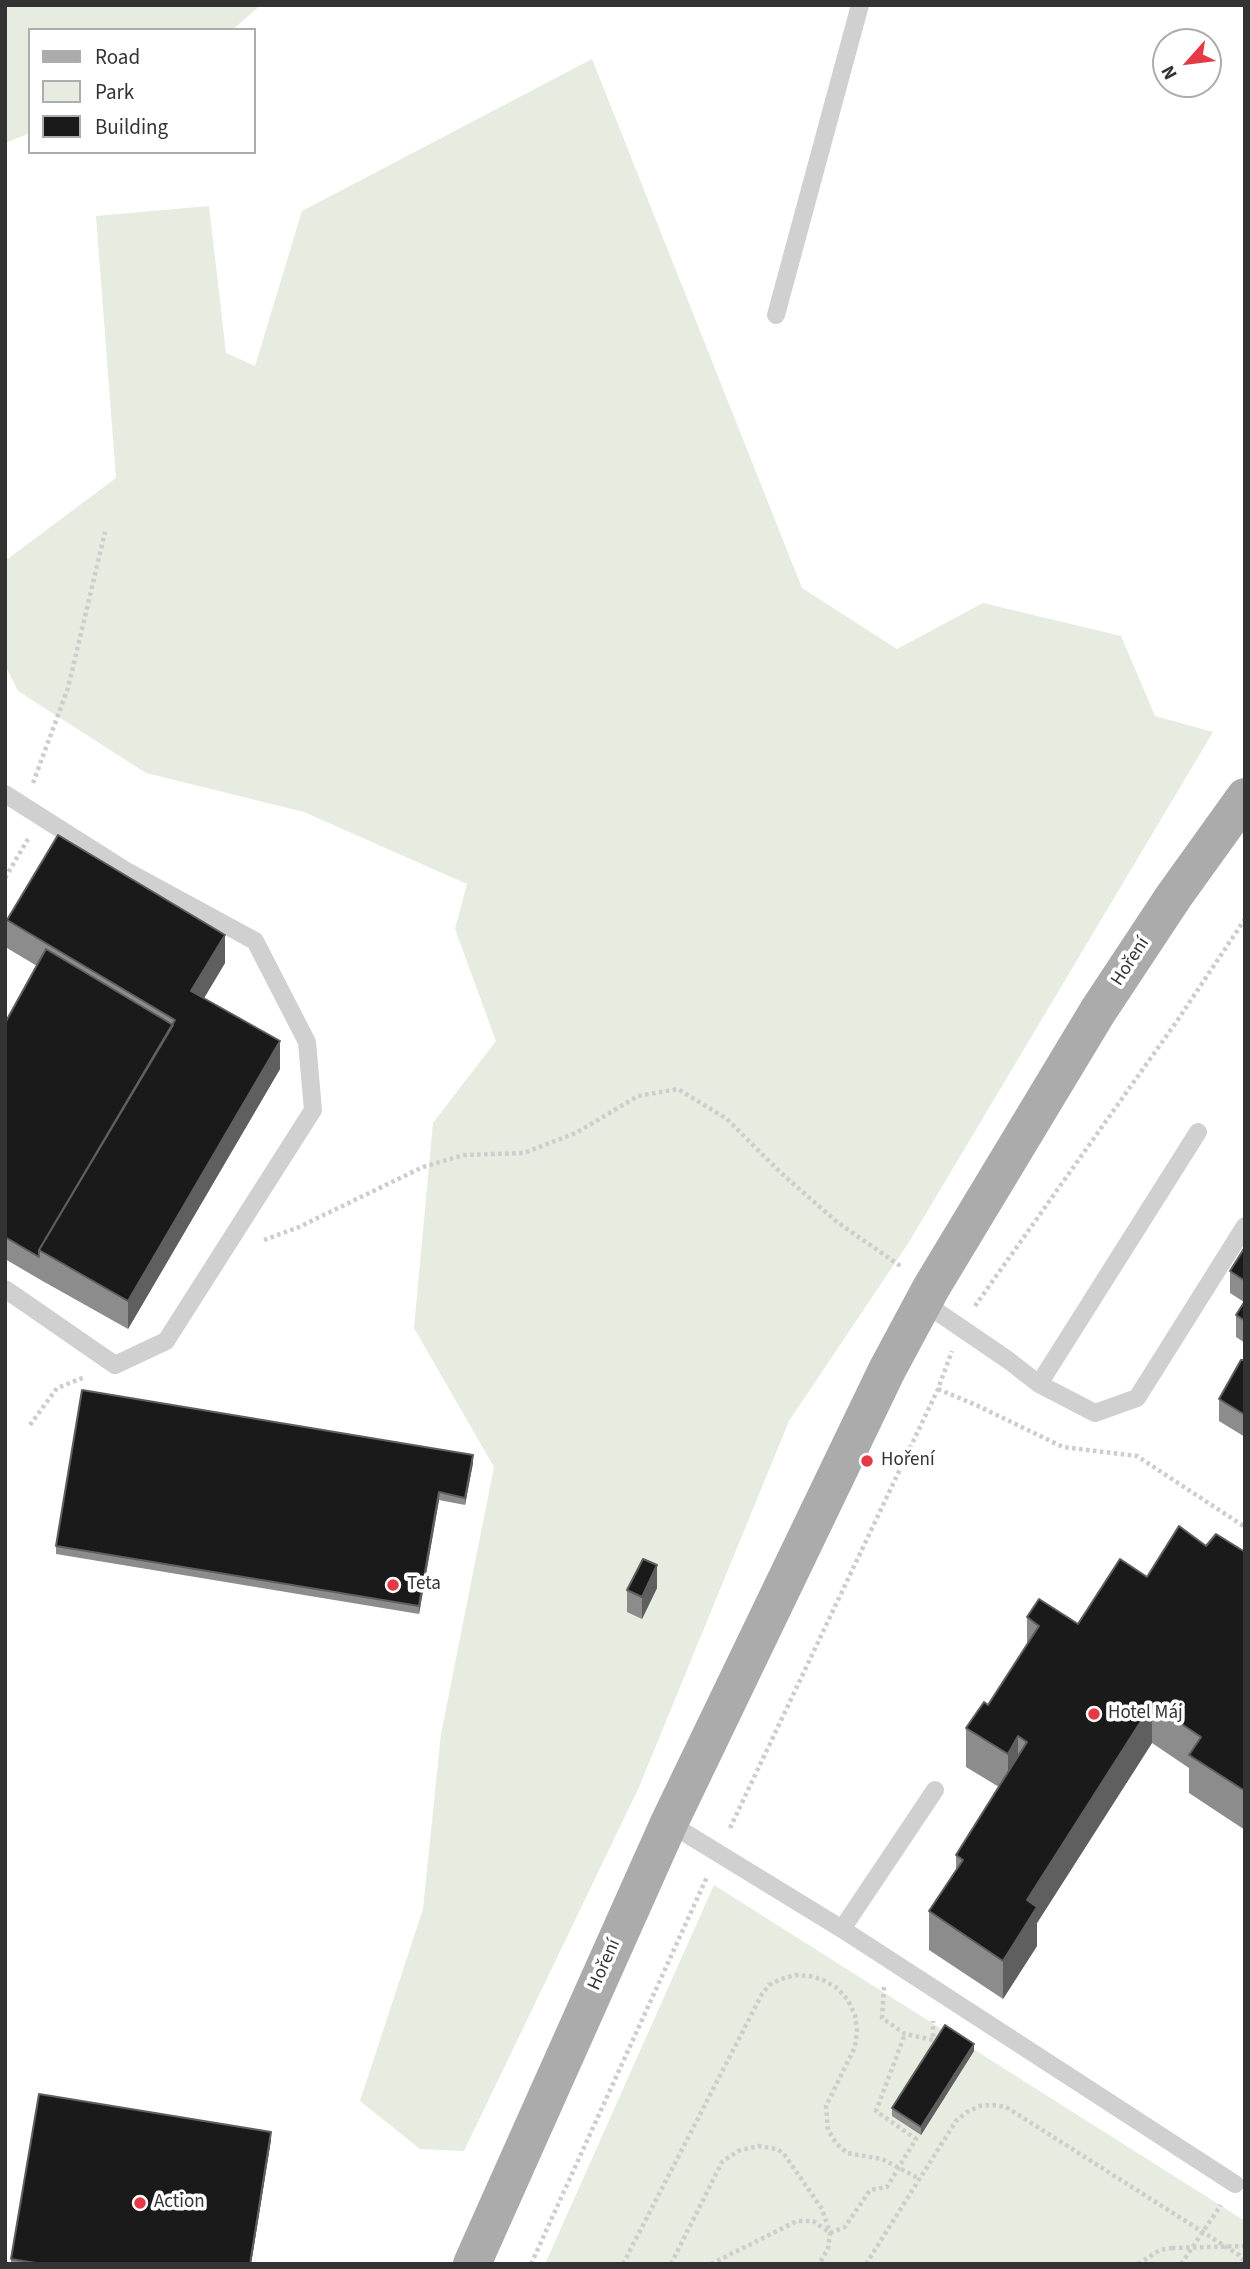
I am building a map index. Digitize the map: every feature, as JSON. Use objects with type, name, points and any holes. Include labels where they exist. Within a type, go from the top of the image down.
[{"type":"main road","name":"Hoření","points":[[472,2264],[669,1823],[887,1370],[927,1295],[1098,1011],[1174,896],[1245,797]]},
{"type":"lane","points":[[776,315],[860,5]]},
{"type":"lane","points":[[5,794],[128,872],[255,941],[307,1042],[313,1111],[166,1341],[115,1365],[5,1289]]},
{"type":"lane","points":[[1039,1384],[1198,1132]]},
{"type":"lane","points":[[927,1295],[960,1328],[1039,1384],[1095,1413],[1137,1398],[1245,1226]]},
{"type":"lane","points":[[842,1929],[935,1790]]},
{"type":"lane","points":[[669,1823],[842,1929],[1235,2183]]},
{"type":"path","points":[[24,807],[68,688],[105,532]]},
{"type":"path","points":[[5,878],[41,817]]},
{"type":"path","points":[[541,2264],[532,2262],[718,1853],[938,1389],[960,1328],[1177,1021],[1245,919]]},
{"type":"path","points":[[220,1255],[299,1227],[423,1167],[464,1155],[524,1153],[576,1133],[638,1097],[678,1089],[726,1119],[781,1173],[927,1295]]},
{"type":"path","points":[[30,1426],[57,1388]]},
{"type":"path","points":[[938,1389],[1063,1447],[1136,1456],[1245,1527]]},
{"type":"path","points":[[623,2264],[762,1994],[769,1985],[782,1979],[803,1975],[823,1980],[837,1988],[848,2000],[856,2023],[855,2047],[826,2106],[828,2130],[835,2143],[847,2152],[882,2159],[920,2179]]},
{"type":"path","points":[[830,2232],[845,2227],[870,2190],[887,2187],[916,2138],[876,2111],[905,2034]]},
{"type":"path","points":[[866,2264],[956,2122],[967,2112],[980,2106],[993,2105],[1006,2107],[1239,2255],[1245,2262]]},
{"type":"path","points":[[671,2264],[722,2162],[748,2147],[768,2146],[784,2154],[816,2197],[827,2220],[830,2232],[828,2249],[819,2264]]},
{"type":"path","points":[[1181,2264],[1235,2183]]},
{"type":"path","points":[[711,2264],[797,2221],[813,2221],[830,2232]]},
{"type":"path","points":[[1138,2264],[1160,2250],[1245,2246]]},
{"type":"green space","points":[[5,5],[261,5],[234,28],[28,28],[28,134],[5,143]]},
{"type":"green space","points":[[592,59],[802,588],[897,649],[983,603],[1121,636],[1155,716],[1213,732],[909,1242],[789,1421],[639,1787],[464,2151],[420,2149],[360,2101],[423,1909],[441,1734],[494,1467],[414,1328],[433,1123],[496,1041],[455,929],[467,884],[304,812],[146,773],[18,691],[5,665],[5,561],[116,478],[96,216],[209,206],[226,353],[255,366],[302,211]]},
{"type":"green space","points":[[714,1885],[1245,2221],[1245,2264],[545,2264]]},
{"type":"building","points":[[58,835],[225,935],[191,991],[280,1041],[128,1301],[39,1250],[175,1020],[7,920]]},
{"type":"building","points":[[46,949],[173,1025],[39,1250],[39,1257],[5,1237],[5,1023]]},
{"type":"building","points":[[1245,1247],[1245,1281],[1230,1271]]},
{"type":"building","points":[[1245,1301],[1245,1321],[1236,1315]]},
{"type":"building","points":[[1241,1360],[1245,1360],[1245,1415],[1219,1399]]},
{"type":"building","points":[[82,1390],[473,1455],[465,1498],[439,1492],[419,1606],[56,1546]]},
{"type":"building","points":[[1179,1526],[1206,1546],[1216,1534],[1245,1552],[1245,1791],[1189,1755],[1201,1737],[1152,1704],[1027,1900],[1037,1907],[1003,1961],[929,1911],[963,1860],[956,1855],[1027,1742],[1018,1736],[1008,1754],[966,1728],[984,1702],[988,1705],[1039,1626],[1027,1617],[1039,1599],[1078,1624],[1120,1559],[1147,1577]]},
{"type":"building","points":[[643,1559],[657,1565],[642,1597],[627,1590]]},
{"type":"building","points":[[945,2025],[974,2044],[921,2127],[892,2108]]},
{"type":"building","points":[[39,2094],[271,2132],[250,2264],[42,2264],[11,2259]]},
{"type":"place","name":"Hoření","points":[[867,1461]]},
{"type":"place","name":"Teta","points":[[393,1585]]},
{"type":"place","name":"Hotel Máj","points":[[1094,1714]]},
{"type":"place","name":"Action","points":[[140,2203]]}]
